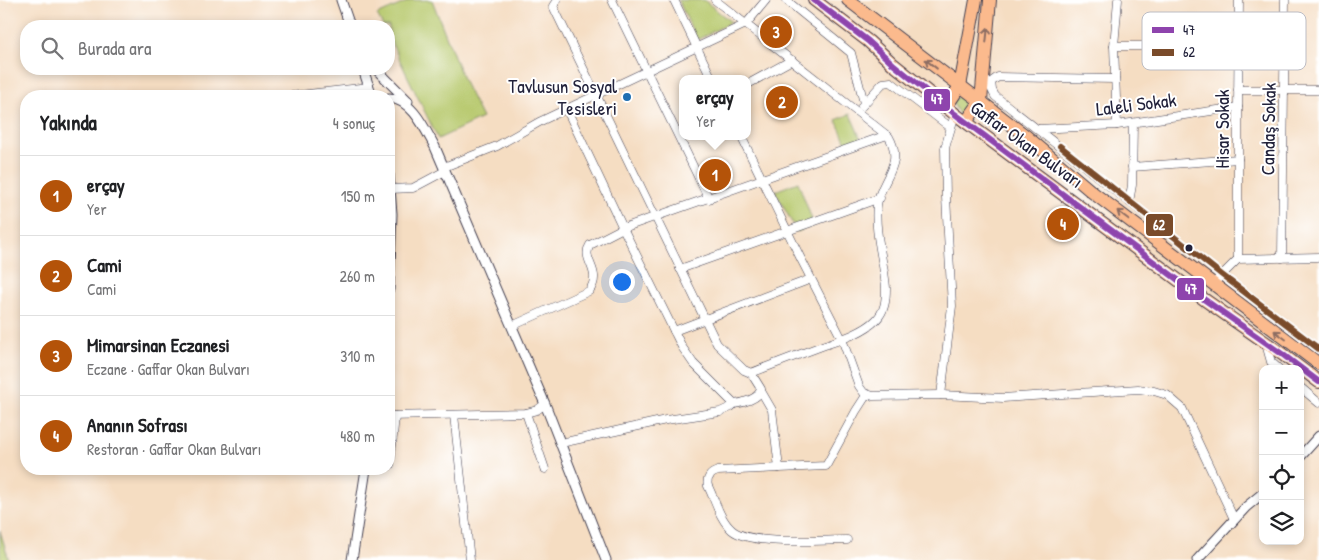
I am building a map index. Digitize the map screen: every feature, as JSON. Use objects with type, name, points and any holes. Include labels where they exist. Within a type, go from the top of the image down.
[{"type":"highway","name":"Gaffar Okan Bulvarı","points":[[814,0],[868,41],[893,64],[950,110],[1319,382]]},
{"type":"highway","name":"Gaffar Okan Bulvarı","points":[[848,0],[1026,136],[1092,192],[1217,280],[1319,364]]},
{"type":"highway","points":[[950,110],[960,86],[976,0]]},
{"type":"highway","points":[[966,122],[981,101],[990,0]]},
{"type":"street","points":[[341,0],[348,20]]},
{"type":"street","points":[[557,0],[553,6],[654,218],[717,344],[744,370],[751,373],[772,410],[779,468]]},
{"type":"street","points":[[612,0],[679,137]]},
{"type":"street","points":[[674,0],[710,75]]},
{"type":"street","points":[[714,0],[888,135],[893,144],[894,157],[892,166],[877,204],[886,289],[884,306],[878,318],[872,324],[842,338],[751,373]]},
{"type":"street","points":[[395,189],[413,188],[444,169],[497,146],[541,121],[746,24],[766,0]]},
{"type":"street","points":[[786,0],[850,53],[864,103]]},
{"type":"street","points":[[1117,125],[1114,46],[1118,0]]},
{"type":"street","points":[[1114,46],[1142,46]]},
{"type":"street","points":[[751,82],[792,60]]},
{"type":"street","name":"Hisar Sokak","points":[[1238,70],[1238,258]]},
{"type":"street","name":"Candaş Sokak","points":[[1282,258],[1285,70]]},
{"type":"street","points":[[365,75],[371,90]]},
{"type":"street","points":[[382,75],[410,104],[435,147],[546,404],[606,560]]},
{"type":"street","points":[[1115,80],[1002,77],[994,79],[990,86],[995,96],[1129,202],[1217,280],[1319,349]]},
{"type":"street","points":[[373,90],[376,79],[389,82]]},
{"type":"street","points":[[388,90],[389,82]]},
{"type":"street","points":[[858,112],[883,83],[891,82],[950,127]]},
{"type":"street","points":[[1238,90],[1319,90]]},
{"type":"street","points":[[395,99],[401,101],[414,113]]},
{"type":"street","name":"Laleli Sokak","points":[[1038,129],[1117,125],[1238,107]]},
{"type":"street","points":[[567,110],[674,331],[693,363],[734,404]]},
{"type":"street","points":[[941,395],[952,306],[945,148],[950,127],[950,110]]},
{"type":"street","points":[[1129,202],[1133,122]]},
{"type":"street","points":[[512,326],[589,291],[593,286],[595,276],[587,256],[588,248],[590,245],[623,228],[888,135]]},
{"type":"street","points":[[680,140],[709,199]]},
{"type":"street","points":[[743,140],[811,280],[842,338],[859,386],[864,393],[873,396],[941,395],[1003,398],[1138,389],[1160,392],[1171,398],[1182,408],[1234,519]]},
{"type":"street","points":[[1132,167],[1238,159]]},
{"type":"street","points":[[680,269],[880,198]]},
{"type":"street","points":[[1217,280],[1238,258],[1319,258]]},
{"type":"street","points":[[674,331],[811,280]]},
{"type":"street","points":[[1266,342],[1271,362],[1274,365]]},
{"type":"street","points":[[1304,390],[1319,403]]},
{"type":"street","points":[[561,442],[666,420],[720,412],[734,404],[756,397],[761,391]]},
{"type":"street","points":[[846,540],[780,540],[750,538],[740,535],[729,527],[708,486],[707,480],[710,475],[718,471],[826,466],[867,394]]},
{"type":"street","points":[[395,416],[526,413],[538,410],[546,404]]},
{"type":"street","points":[[526,413],[545,470]]},
{"type":"street","points":[[454,415],[470,560]]},
{"type":"street","points":[[1302,455],[1317,441]]},
{"type":"street","points":[[352,560],[365,475]]},
{"type":"street","points":[[1197,560],[1234,519],[1259,496]]},
{"type":"green space","points":[[411,0],[432,0],[465,84],[482,118],[438,139],[395,50],[395,20],[380,20],[377,15]]},
{"type":"green space","points":[[678,0],[704,0],[731,22],[697,40]]},
{"type":"green space","points":[[960,95],[964,95],[970,103],[967,111],[959,114],[952,102]]},
{"type":"green space","points":[[850,114],[861,139],[847,145],[836,120]]},
{"type":"green space","points":[[798,182],[814,225],[797,232],[775,191]]},
{"type":"green space","points":[[0,531],[9,560],[0,560]]},
{"type":"transit line","name":"47","points":[[814,0],[868,41],[893,64],[955,114],[1205,300],[1319,382]]},
{"type":"transit line","name":"62","points":[[1060,146],[1222,275],[1319,349]]},
{"type":"place","name":"Mimarsinan Eczanesi","points":[[776,32]]},
{"type":"place","name":"Tavlusun Sosyal Tesisleri","points":[[627,97]]},
{"type":"place","name":"Cami","points":[[782,102]]},
{"type":"place","name":"erçay","points":[[715,175]]},
{"type":"place","name":"Ananın Sofrası","points":[[1063,224]]}]
